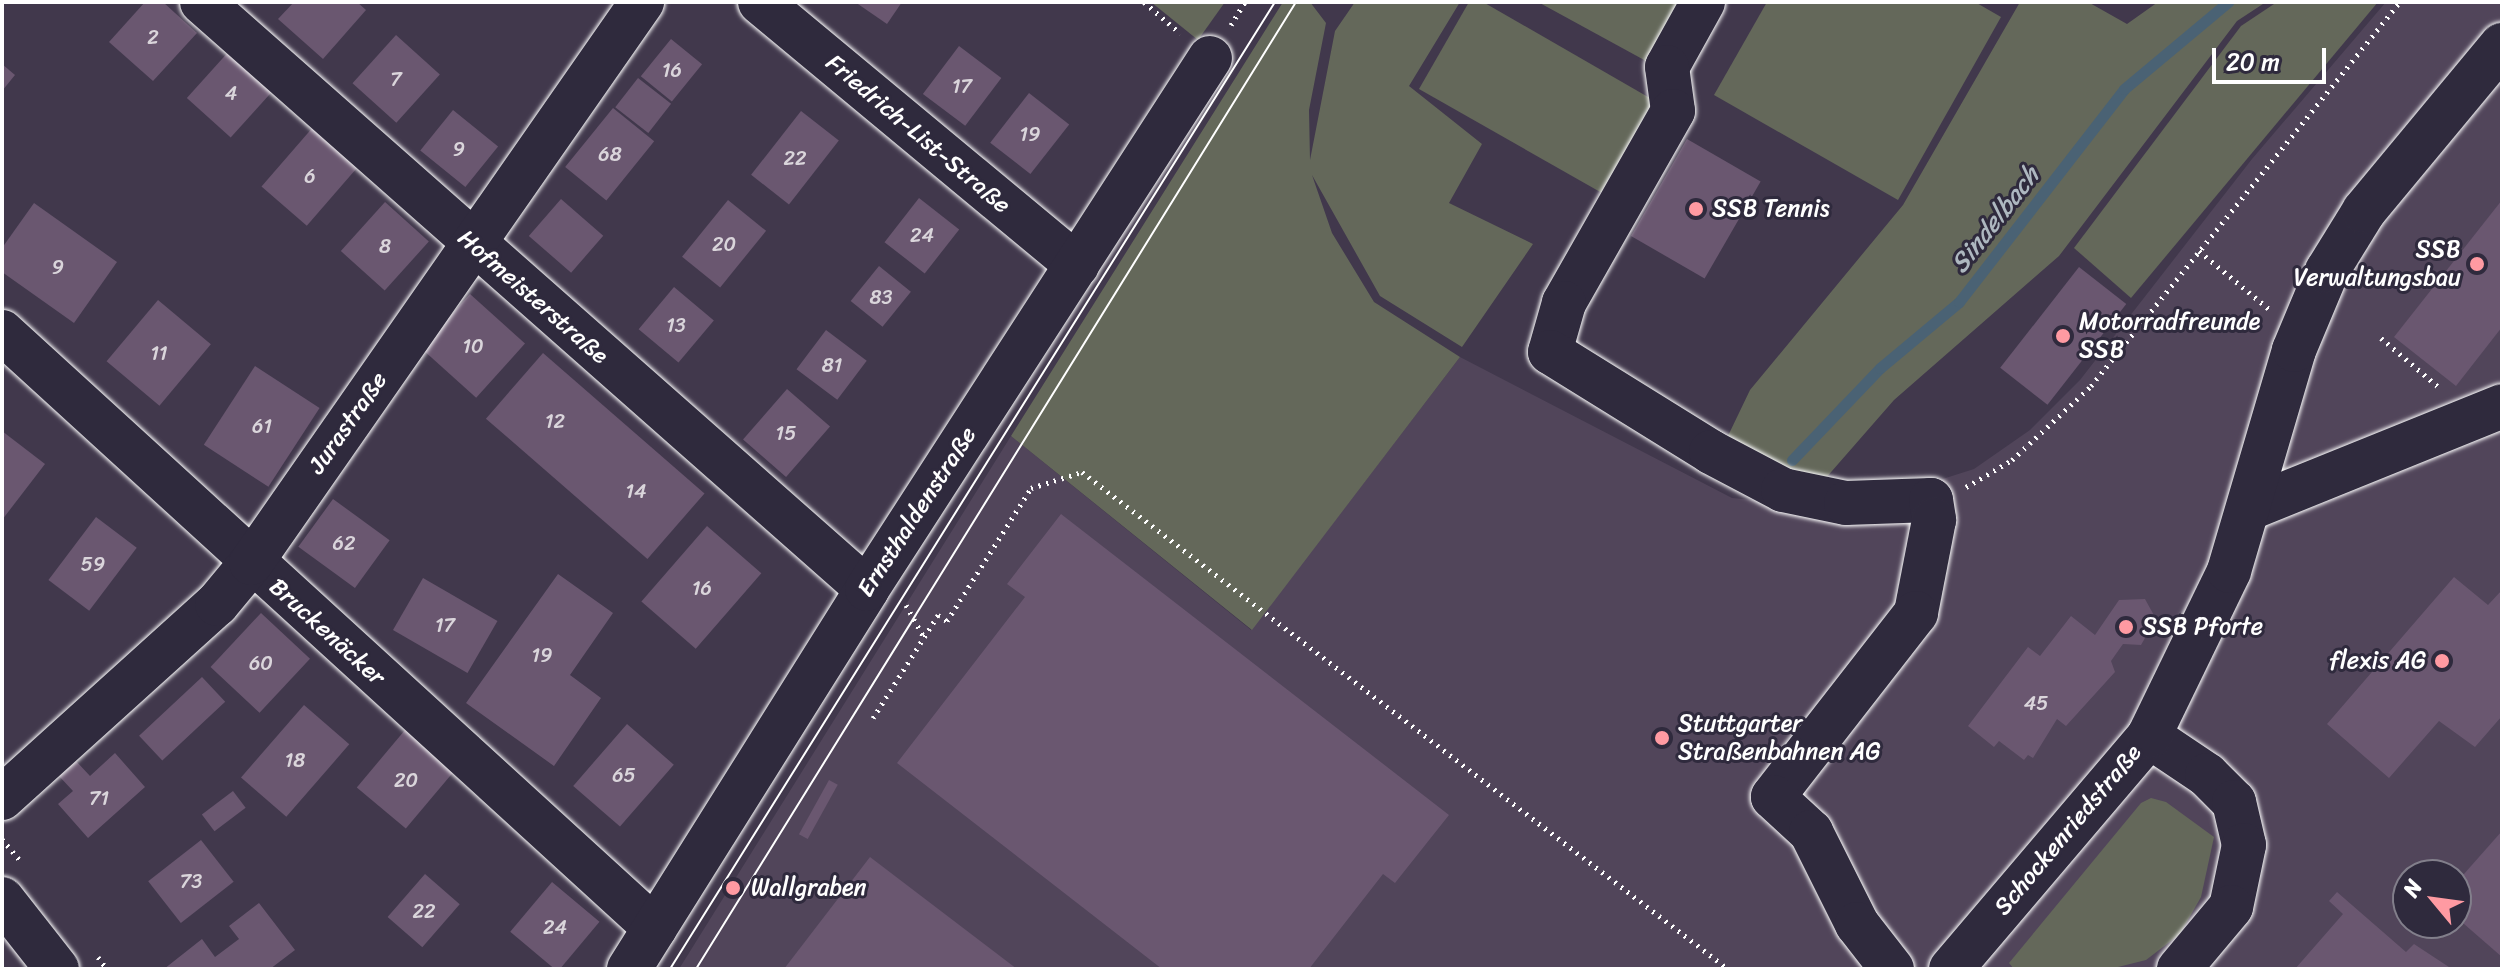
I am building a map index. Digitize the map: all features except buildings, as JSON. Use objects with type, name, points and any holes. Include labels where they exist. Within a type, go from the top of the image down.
[{"type":"street","name":"Hofmeisterstraße","points":[[202,2],[471,244],[867,589]]},
{"type":"street","name":"Jurastraße","points":[[2,798],[217,604],[251,563],[642,2]]},
{"type":"street","name":"Friedrich-List-Straße","points":[[760,2],[1077,265]]},
{"type":"street","points":[[1703,2],[1667,67],[1673,111],[1564,303],[1550,352],[1711,452],[1783,490],[1846,503],[1931,500],[1934,520],[1916,613],[1773,797],[1811,832],[1857,924],[1892,969]]},
{"type":"street","points":[[2149,736],[2229,571],[2301,335],[2327,271],[2364,211],[2502,45]]},
{"type":"street","name":"Ernsthaldenstraße","points":[[629,969],[867,589],[1210,58]]},
{"type":"street","name":"Bruckenäcker","points":[[2,332],[251,563],[655,928]]},
{"type":"street","points":[[2250,508],[2489,411]]},
{"type":"street","name":"Schockenriedstraße","points":[[1951,969],[2149,736],[2207,775],[2234,802],[2244,845],[2231,907],[2179,969]]},
{"type":"street","points":[[2,899],[51,966]]},
{"type":"path","points":[[1931,500],[1974,484],[2042,435],[2091,386],[2400,2]]},
{"type":"path","points":[[2199,251],[2301,335]]},
{"type":"path","points":[[2381,338],[2489,411]]},
{"type":"path","points":[[873,718],[938,615],[947,621],[1031,488],[1082,472],[1728,969]]},
{"type":"shaded area","points":[[2386,2],[2502,2],[2502,969],[679,969],[1011,436],[1251,630],[1460,357],[1732,498],[1848,509],[1974,469],[2030,430],[2080,380],[2252,159]]},
{"type":"green space","points":[[1151,2],[1225,2],[1198,40]]},
{"type":"green space","points":[[1283,2],[1310,2],[1326,23],[1309,110],[1310,160],[1335,31],[1355,2],[1460,2],[1409,86],[1482,144],[1449,203],[1533,244],[1462,347],[1380,296],[1312,175],[1332,233],[1374,302],[1460,357],[1252,630],[1011,436]]},
{"type":"green space","points":[[1469,2],[1483,2],[1655,101],[1602,193],[1419,89]]},
{"type":"green space","points":[[1538,2],[1679,2],[1646,61]]},
{"type":"green space","points":[[1767,2],[1975,2],[2001,17],[1898,200],[1714,95]]},
{"type":"green space","points":[[2020,2],[2088,2],[2127,24],[2158,2],[2266,2],[2237,21],[2059,256],[1894,400],[1818,487],[1726,440],[1750,390],[1903,205]]},
{"type":"green space","points":[[2277,2],[2378,2],[2131,298],[2074,248],[2241,26]]},
{"type":"green space","points":[[2151,798],[2166,802],[2214,837],[2201,897],[2180,934],[2146,960],[2110,969],[2014,969],[2009,963],[2141,803]]},
{"type":"waterway","name":"Sindelbach","points":[[1792,460],[1880,368],[1959,302],[2124,89],[2228,2]]},
{"type":"tram line","points":[[670,969],[1275,2]]},
{"type":"tram line","points":[[696,969],[1296,2]]},
{"type":"place","name":"SSB Tennis","points":[[1696,209]]},
{"type":"place","name":"SSB Verwaltungsbau","points":[[2477,264]]},
{"type":"place","name":"Motorradfreunde SSB","points":[[2063,336]]},
{"type":"place","name":"SSB Pforte","points":[[2126,627]]},
{"type":"place","name":"flexis AG","points":[[2442,661]]},
{"type":"place","name":"Stuttgarter Straßenbahnen AG","points":[[1662,738]]},
{"type":"place","name":"Wallgraben","points":[[733,888]]}]
